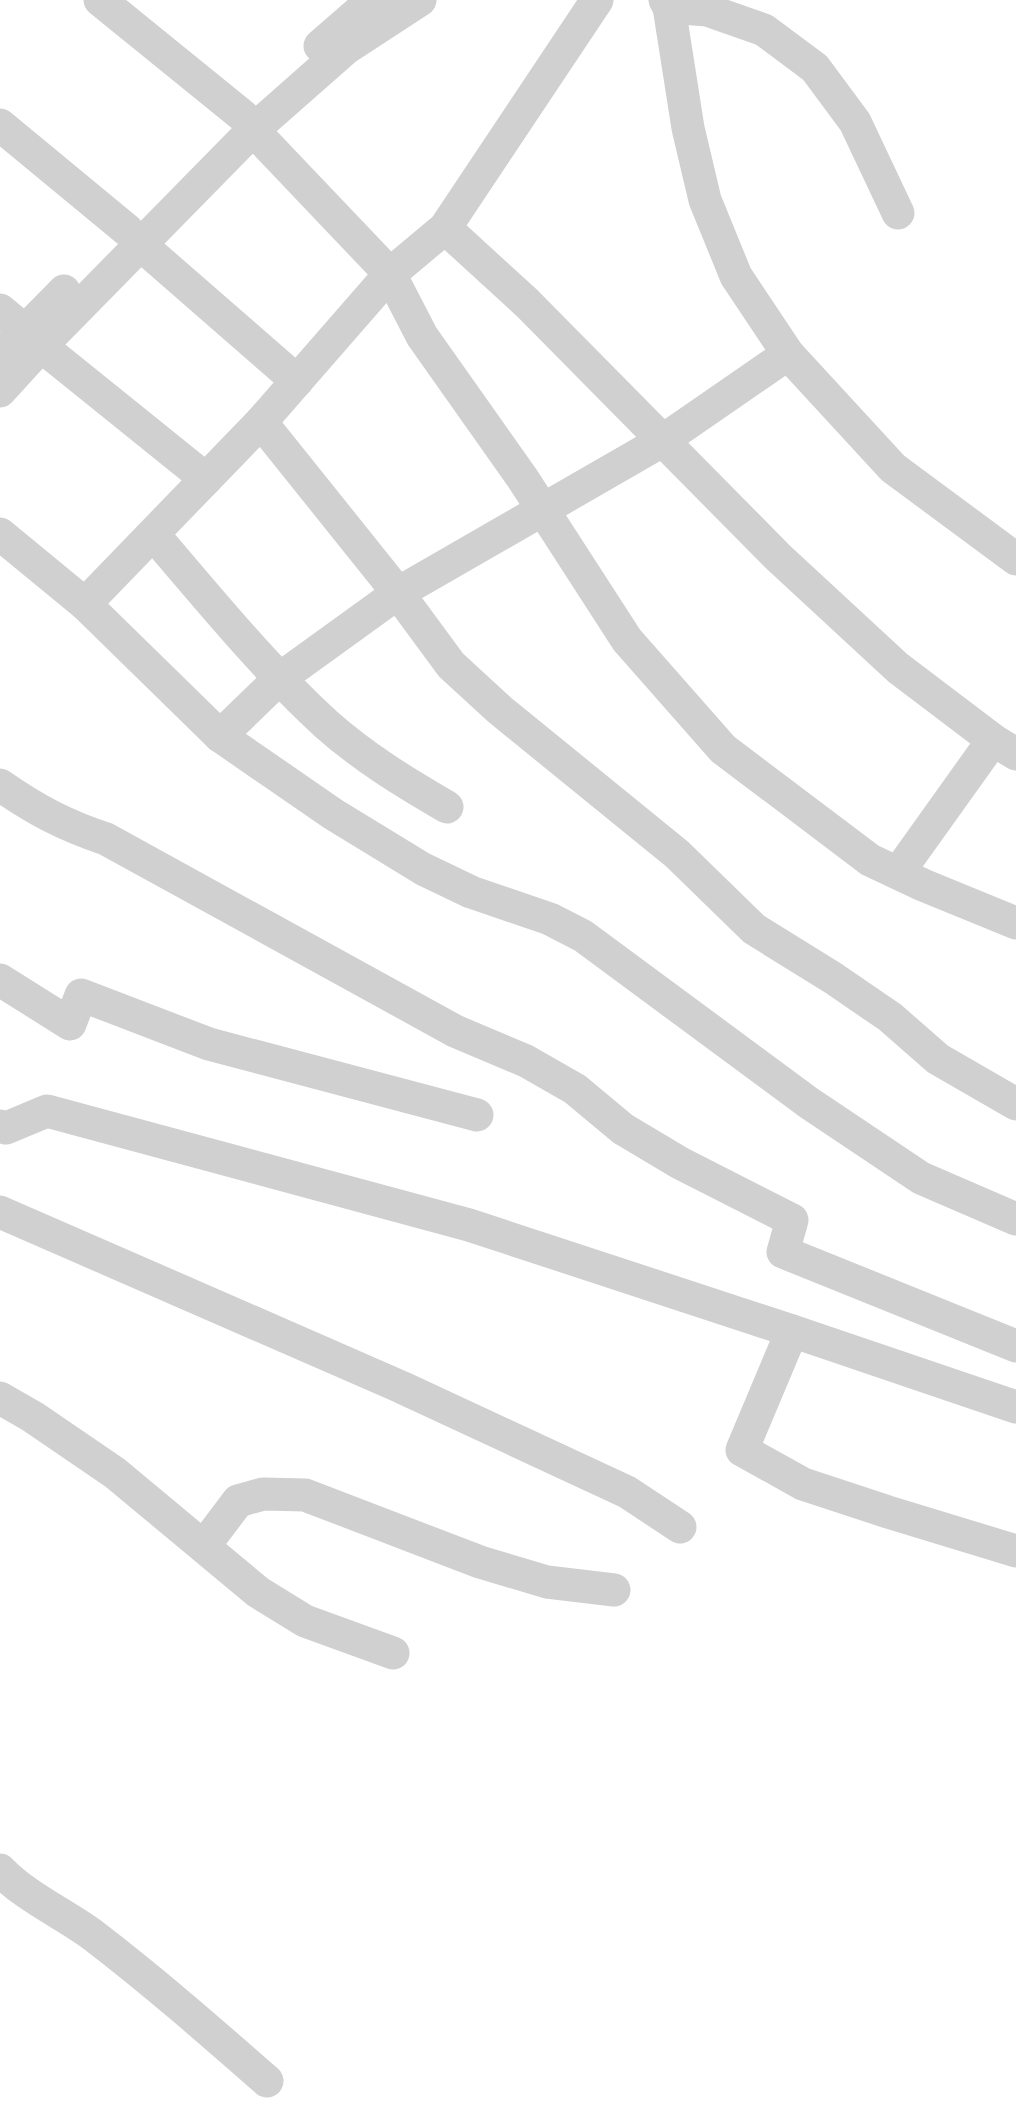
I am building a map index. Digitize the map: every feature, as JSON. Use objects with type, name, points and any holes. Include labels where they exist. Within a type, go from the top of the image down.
[{"type":"street","points":[[100,0],[248,123],[390,274],[422,336],[524,479],[627,640],[723,748],[870,860],[1016,923]]},
{"type":"street","points":[[248,123],[345,49],[420,0]]},
{"type":"street","points":[[85,604],[261,422],[390,274],[445,228],[597,0]]},
{"type":"street","points":[[898,213],[855,122],[815,68],[764,30],[707,10],[667,3],[688,128],[705,200],[736,276],[788,354],[893,468],[1016,559]]},
{"type":"street","points":[[0,356],[22,329],[134,237],[248,123],[361,4]]},
{"type":"street","points":[[0,124],[134,237],[297,381]]},
{"type":"street","points":[[445,228],[527,303],[778,557],[898,668],[1004,747],[898,873]]},
{"type":"street","points":[[0,392],[22,329]]},
{"type":"street","points":[[22,329],[206,479]]},
{"type":"street","points":[[219,736],[279,679],[398,592],[662,441],[788,354]]},
{"type":"street","points":[[261,422],[398,592],[450,665],[500,710],[676,854],[754,929],[890,1017],[938,1059],[1016,1104]]},
{"type":"street","points":[[0,534],[85,604],[219,736],[333,814],[423,869],[471,892],[550,919],[583,936],[809,1103],[921,1178],[1016,1219]]},
{"type":"street","points":[[153,534],[279,679],[328,725],[386,771],[447,807]]},
{"type":"street","points":[[0,785],[33,808],[70,827],[106,839],[456,1031],[526,1060],[575,1089],[633,1135],[680,1163],[792,1220],[783,1252],[1016,1346]]},
{"type":"street","points":[[0,980],[70,1024],[81,995],[209,1044],[477,1115]]},
{"type":"street","points":[[0,1126],[6,1128],[47,1111],[469,1225],[1016,1407]]},
{"type":"street","points":[[0,1212],[432,1401],[627,1492],[680,1527]]},
{"type":"street","points":[[792,1331],[742,1450],[803,1484],[1016,1551]]},
{"type":"street","points":[[0,1398],[33,1417],[115,1473],[258,1592],[305,1622],[393,1653]]},
{"type":"street","points":[[204,1546],[238,1501],[262,1494],[305,1495],[480,1562],[547,1582],[614,1590]]},
{"type":"street","points":[[0,1870],[39,1902],[90,1934],[151,1979],[267,2081]]}]
